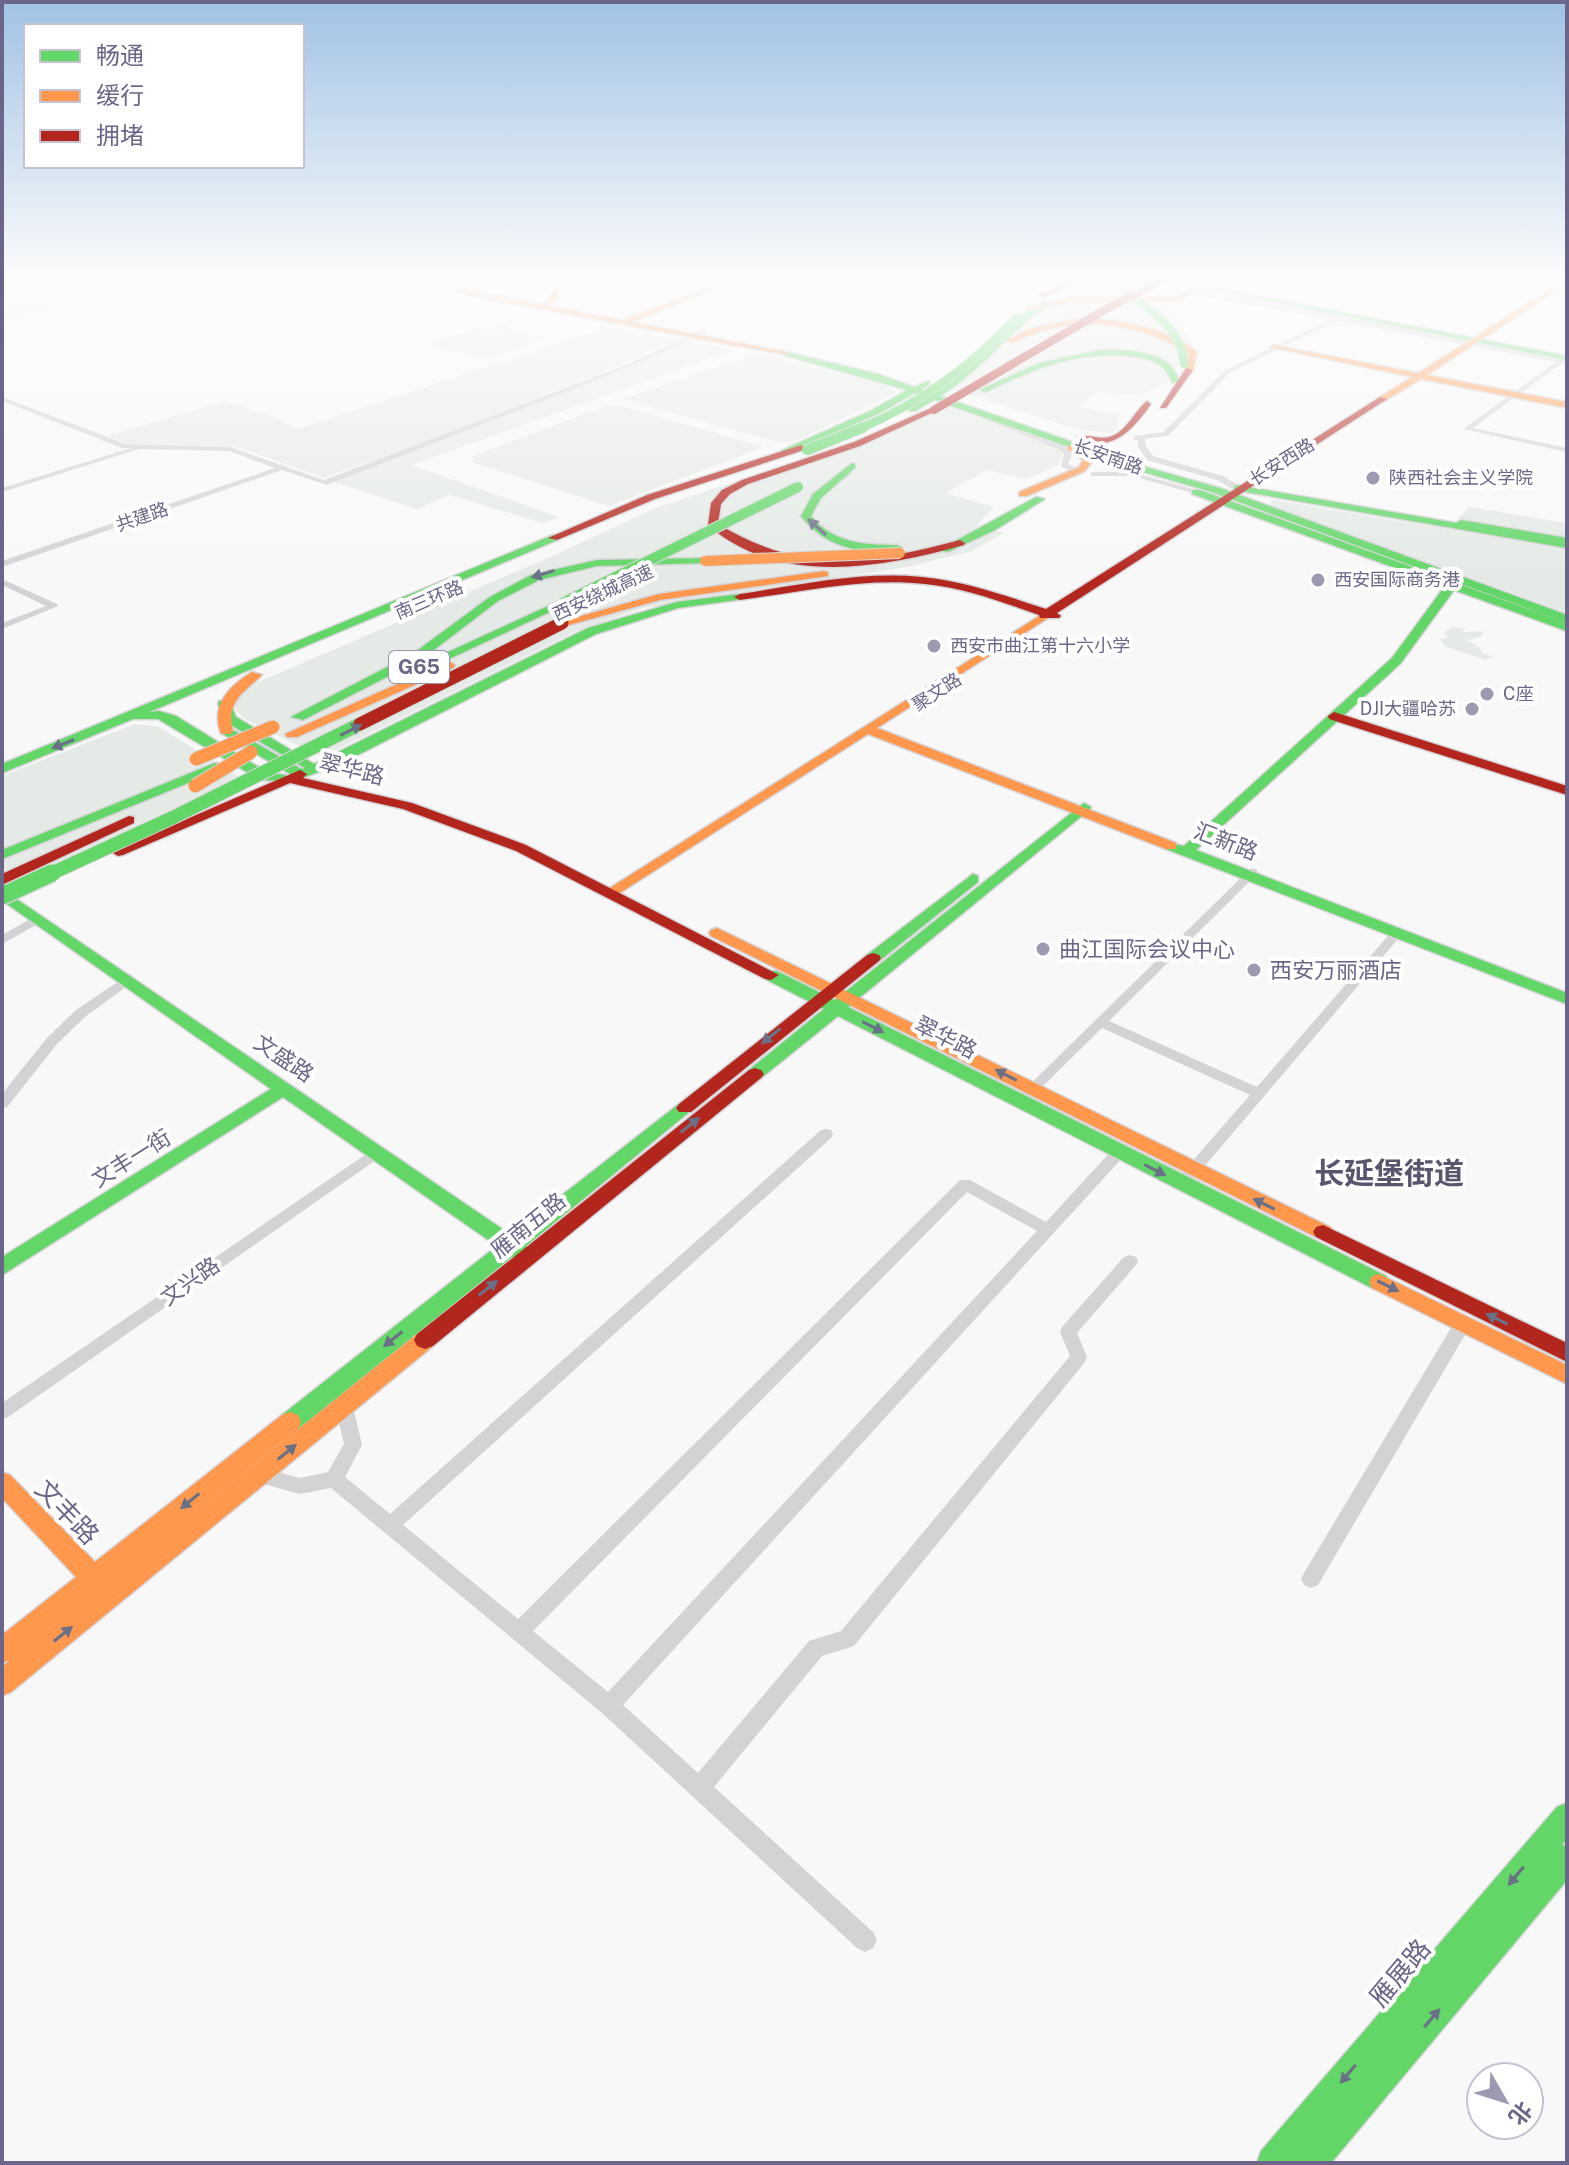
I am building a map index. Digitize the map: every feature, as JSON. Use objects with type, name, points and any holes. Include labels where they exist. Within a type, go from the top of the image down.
[{"type":"main road","name":"长安南路","points":[[873,378],[930,394],[981,402],[1567,619]]},
{"type":"main road","name":"长安南路","points":[[887,378],[930,394]]},
{"type":"main road","name":"南三环路","points":[[804,449],[884,413],[923,393],[943,378]]},
{"type":"main road","points":[[944,378],[930,394],[857,444],[745,482],[726,492],[716,503],[713,525],[745,548],[812,563],[877,563],[903,559],[962,539]]},
{"type":"main road","name":"南三环路","points":[[2,769],[651,497],[804,449],[884,418],[951,378]]},
{"type":"main road","name":"西安绕城高速","points":[[2,839],[456,652],[578,596],[773,500],[930,394],[963,378]]},
{"type":"main road","points":[[753,466],[823,447],[964,378]]},
{"type":"main road","name":"西安绕城高速","points":[[2,855],[251,752],[620,586],[981,402],[1013,378]]},
{"type":"main road","points":[[981,402],[1016,378]]},
{"type":"main road","points":[[1173,378],[1127,445],[1132,454],[1376,557],[1567,627]]},
{"type":"main road","name":"长安西路","points":[[1229,495],[1423,378]]},
{"type":"main road","points":[[1430,378],[1567,405]]},
{"type":"main road","points":[[981,402],[1104,442],[1116,441],[1155,405]]},
{"type":"main road","points":[[5,901],[562,623],[614,606],[696,589],[902,563],[962,539],[1082,469],[1088,460],[1081,452],[1002,422],[981,402]]},
{"type":"main road","name":"长安南路","points":[[981,402],[1136,467],[1229,495],[1312,500],[1567,543]]},
{"type":"main road","name":"南三环路","points":[[224,704],[245,680],[268,668],[667,498],[753,466]]},
{"type":"main road","points":[[852,466],[812,502],[806,516],[809,524],[830,538],[849,544],[895,551]]},
{"type":"main road","points":[[1031,496],[1091,468],[1109,467],[1229,495]]},
{"type":"main road","name":"聚文路","points":[[621,892],[1052,615],[1229,495]]},
{"type":"main road","points":[[1278,514],[1265,507],[1266,502],[1277,498],[1312,500]]},
{"type":"main road","points":[[298,717],[409,661],[455,631],[514,585],[558,570],[620,562],[925,549],[962,539]]},
{"type":"main road","points":[[1356,542],[1376,557]]},
{"type":"main road","points":[[5,901],[337,760],[592,631],[677,605],[865,580],[909,579],[959,586],[1052,615]]},
{"type":"main road","points":[[1190,848],[1396,661],[1452,585]]},
{"type":"main road","points":[[164,703],[226,731],[294,776]]},
{"type":"main road","points":[[164,703],[294,776]]},
{"type":"main road","points":[[224,704],[220,714],[226,731]]},
{"type":"main road","points":[[110,725],[159,715],[265,777],[294,776],[307,763],[231,719],[224,704]]},
{"type":"main road","points":[[1334,716],[1567,791]]},
{"type":"main road","name":"汇新路","points":[[874,729],[1567,992]]},
{"type":"main road","points":[[2,880],[107,832],[221,773],[251,752]]},
{"type":"main road","name":"翠华路","points":[[294,776],[466,826],[621,892],[1026,1095],[1194,1169],[1567,1353]]},
{"type":"main road","name":"汇新路","points":[[1075,806],[1190,848],[1567,999]]},
{"type":"main road","name":"雁南五路","points":[[2,1651],[510,1245],[834,998],[1075,806]]},
{"type":"main road","name":"文盛路","points":[[5,901],[39,918],[527,1257]]},
{"type":"main road","name":"雁南五路","points":[[2,1683],[527,1257],[834,998]]},
{"type":"main road","name":"文丰一街","points":[[2,1267],[285,1088]]},
{"type":"main road","name":"翠华路","points":[[1026,1095],[1119,1152],[1567,1375]]},
{"type":"main road","name":"文丰路","points":[[2,1482],[94,1578]]},
{"type":"main road","name":"雁展路","points":[[1273,2163],[1567,1817]]},
{"type":"main road","points":[[1310,2163],[1567,1858]]},
{"type":"street","points":[[2,399],[125,446],[230,449],[324,483],[597,378]]},
{"type":"street","points":[[1221,378],[1165,434],[1139,439],[1150,458],[1220,478],[1229,495]]},
{"type":"street","points":[[1538,378],[1467,429],[1567,450]]},
{"type":"street","points":[[981,402],[980,416],[1063,448],[1068,454],[1064,465],[1074,469]]},
{"type":"street","points":[[2,490],[144,447]]},
{"type":"street","name":"共建路","points":[[2,564],[282,468]]},
{"type":"street","points":[[1094,474],[1132,474],[1229,495]]},
{"type":"street","points":[[2,582],[54,606],[2,626]]},
{"type":"street","points":[[1026,1095],[1251,874]]},
{"type":"street","points":[[2,940],[39,918]]},
{"type":"street","points":[[1181,1184],[1397,933]]},
{"type":"street","points":[[4,1099],[52,1041],[81,1013],[128,979]]},
{"type":"street","points":[[1101,1022],[1258,1093]]},
{"type":"street","points":[[390,1525],[826,1134]]},
{"type":"street","name":"文兴路","points":[[2,1412],[378,1151]]},
{"type":"street","points":[[609,1706],[1119,1152]]},
{"type":"street","points":[[519,1632],[965,1184],[1048,1230]]},
{"type":"street","points":[[699,1788],[816,1648],[847,1639],[1079,1357],[1068,1332],[1130,1261]]},
{"type":"street","points":[[1311,1579],[1463,1323]]},
{"type":"street","points":[[259,1475],[300,1486],[334,1479],[353,1445],[344,1406]]},
{"type":"street","points":[[334,1479],[609,1706],[865,1940]]},
{"type":"shaded area","points":[[453,378],[587,378],[324,478],[237,447],[129,444],[107,436],[226,401],[277,418],[297,429]]},
{"type":"shaded area","points":[[600,378],[655,378],[411,465],[559,517],[543,523],[449,495],[417,509],[334,482]]},
{"type":"shaded area","points":[[685,378],[856,378],[894,389],[895,394],[793,442],[777,442],[622,399]]},
{"type":"shaded area","points":[[966,378],[1171,378],[1153,389],[1136,394],[1097,391],[1078,407],[1119,414],[1117,428],[1112,433],[1076,429],[951,389]]},
{"type":"shaded area","points":[[938,402],[1058,449],[1063,454],[1059,465],[1025,479],[988,470],[945,493],[994,507],[977,525],[1004,533],[972,551],[907,567],[643,608],[577,631],[322,757],[246,720],[234,708],[244,688],[548,558],[653,509],[856,441]]},
{"type":"shaded area","points":[[606,406],[621,406],[764,447],[609,506],[472,462],[473,456]]},
{"type":"shaded area","points":[[1274,500],[1567,549],[1567,613],[1267,505]]},
{"type":"shaded area","points":[[1470,507],[1567,523],[1567,537],[1457,519]]},
{"type":"shaded area","points":[[1454,627],[1465,629],[1461,632],[1484,631],[1480,637],[1467,640],[1476,645],[1471,650],[1478,646],[1483,654],[1493,656],[1486,660],[1444,646],[1441,639],[1448,638],[1444,632]]},
{"type":"shaded area","points":[[135,724],[159,727],[246,781],[2,892],[2,776]]},
{"type":"traffic: fast","points":[[881,378],[1136,467],[1216,490],[1567,619]]},
{"type":"traffic: fast","points":[[807,450],[888,416],[953,378]]},
{"type":"traffic: fast","points":[[912,409],[962,378]]},
{"type":"traffic: fast","points":[[983,390],[1009,378]]},
{"type":"traffic: fast","points":[[785,451],[875,412],[926,383]]},
{"type":"traffic: fast","points":[[852,466],[817,496],[806,516],[834,540],[859,546],[897,548]]},
{"type":"traffic: fast","points":[[563,603],[798,487]]},
{"type":"traffic: fast","points":[[1237,488],[1567,545]]},
{"type":"traffic: fast","points":[[1196,492],[1567,627]]},
{"type":"traffic: fast","points":[[944,550],[991,528],[1040,499]]},
{"type":"traffic: fast","points":[[1461,523],[1567,541]]},
{"type":"traffic: fast","points":[[2,769],[553,538]]},
{"type":"traffic: fast","points":[[298,717],[418,656],[494,599],[535,577],[597,563],[705,561]]},
{"type":"traffic: fast","points":[[1190,848],[1396,661],[1452,585]]},
{"type":"traffic: fast","points":[[300,774],[337,760],[592,631],[677,605],[740,597]]},
{"type":"traffic: fast","points":[[428,664],[563,603]]},
{"type":"traffic: fast","points":[[224,704],[231,719],[307,764]]},
{"type":"traffic: fast","points":[[138,717],[159,715],[171,719],[265,777],[281,778]]},
{"type":"traffic: fast","points":[[2,896],[174,817],[360,724]]},
{"type":"traffic: fast","points":[[230,734],[300,774]]},
{"type":"traffic: fast","points":[[2,855],[215,767]]},
{"type":"traffic: fast","points":[[755,1074],[1084,807]]},
{"type":"traffic: fast","points":[[1171,846],[1567,999]]},
{"type":"traffic: fast","points":[[873,958],[973,879]]},
{"type":"traffic: fast","points":[[12,901],[520,1252]]},
{"type":"traffic: fast","points":[[771,975],[1379,1282]]},
{"type":"traffic: fast","points":[[2,1267],[285,1088]]},
{"type":"traffic: fast","points":[[290,1422],[685,1108]]},
{"type":"traffic: fast","points":[[1273,2163],[1567,1817]]},
{"type":"traffic: fast","points":[[1310,2163],[1567,1858]]},
{"type":"traffic: slow","points":[[1383,399],[1416,378]]},
{"type":"traffic: slow","points":[[1431,378],[1567,405]]},
{"type":"traffic: slow","points":[[1023,494],[1082,469],[1088,460],[1081,452],[1071,448]]},
{"type":"traffic: slow","points":[[705,561],[900,553]]},
{"type":"traffic: slow","points":[[562,623],[659,597],[824,574]]},
{"type":"traffic: slow","points":[[610,893],[1044,616]]},
{"type":"traffic: slow","points":[[292,734],[449,665]]},
{"type":"traffic: slow","points":[[226,731],[224,713],[229,698],[240,685],[256,675]]},
{"type":"traffic: slow","points":[[196,759],[273,727]]},
{"type":"traffic: slow","points":[[867,729],[1171,846]]},
{"type":"traffic: slow","points":[[195,786],[251,752]]},
{"type":"traffic: slow","points":[[717,933],[1323,1232]]},
{"type":"traffic: slow","points":[[1379,1282],[1567,1375]]},
{"type":"traffic: slow","points":[[2,1683],[425,1340]]},
{"type":"traffic: slow","points":[[2,1651],[290,1422]]},
{"type":"traffic: slow","points":[[2,1482],[94,1578]]},
{"type":"traffic: jam","points":[[934,410],[989,378]]},
{"type":"traffic: jam","points":[[1163,406],[1183,378]]},
{"type":"traffic: jam","points":[[1044,616],[1383,399]]},
{"type":"traffic: jam","points":[[1082,437],[1114,439],[1134,423],[1147,404]]},
{"type":"traffic: jam","points":[[934,410],[857,444],[745,482],[726,492],[716,503],[713,525],[742,543],[802,562],[864,563],[895,559],[960,543]]},
{"type":"traffic: jam","points":[[553,538],[651,497],[801,448]]},
{"type":"traffic: jam","points":[[740,597],[844,582],[923,580],[975,590],[1055,616]]},
{"type":"traffic: jam","points":[[360,724],[562,623]]},
{"type":"traffic: jam","points":[[1334,716],[1567,791]]},
{"type":"traffic: jam","points":[[118,852],[300,774]]},
{"type":"traffic: jam","points":[[289,779],[407,806],[521,848],[771,975]]},
{"type":"traffic: jam","points":[[2,880],[129,820]]},
{"type":"traffic: jam","points":[[685,1108],[873,958]]},
{"type":"traffic: jam","points":[[425,1340],[755,1074]]},
{"type":"traffic: jam","points":[[1323,1232],[1567,1353]]},
{"type":"place","name":"陕西社会主义学院","points":[[1373,478]]},
{"type":"place","name":"西安国际商务港","points":[[1318,580]]},
{"type":"place","name":"西安市曲江第十六小学","points":[[934,646]]},
{"type":"place","name":"C座","points":[[1487,694]]},
{"type":"place","name":"DJI大疆哈苏","points":[[1472,709]]},
{"type":"place","name":"曲江国际会议中心","points":[[1043,949]]},
{"type":"place","name":"西安万丽酒店","points":[[1254,970]]},
{"type":"district","name":"长延堡街道","points":[[1389,1174]]}]
